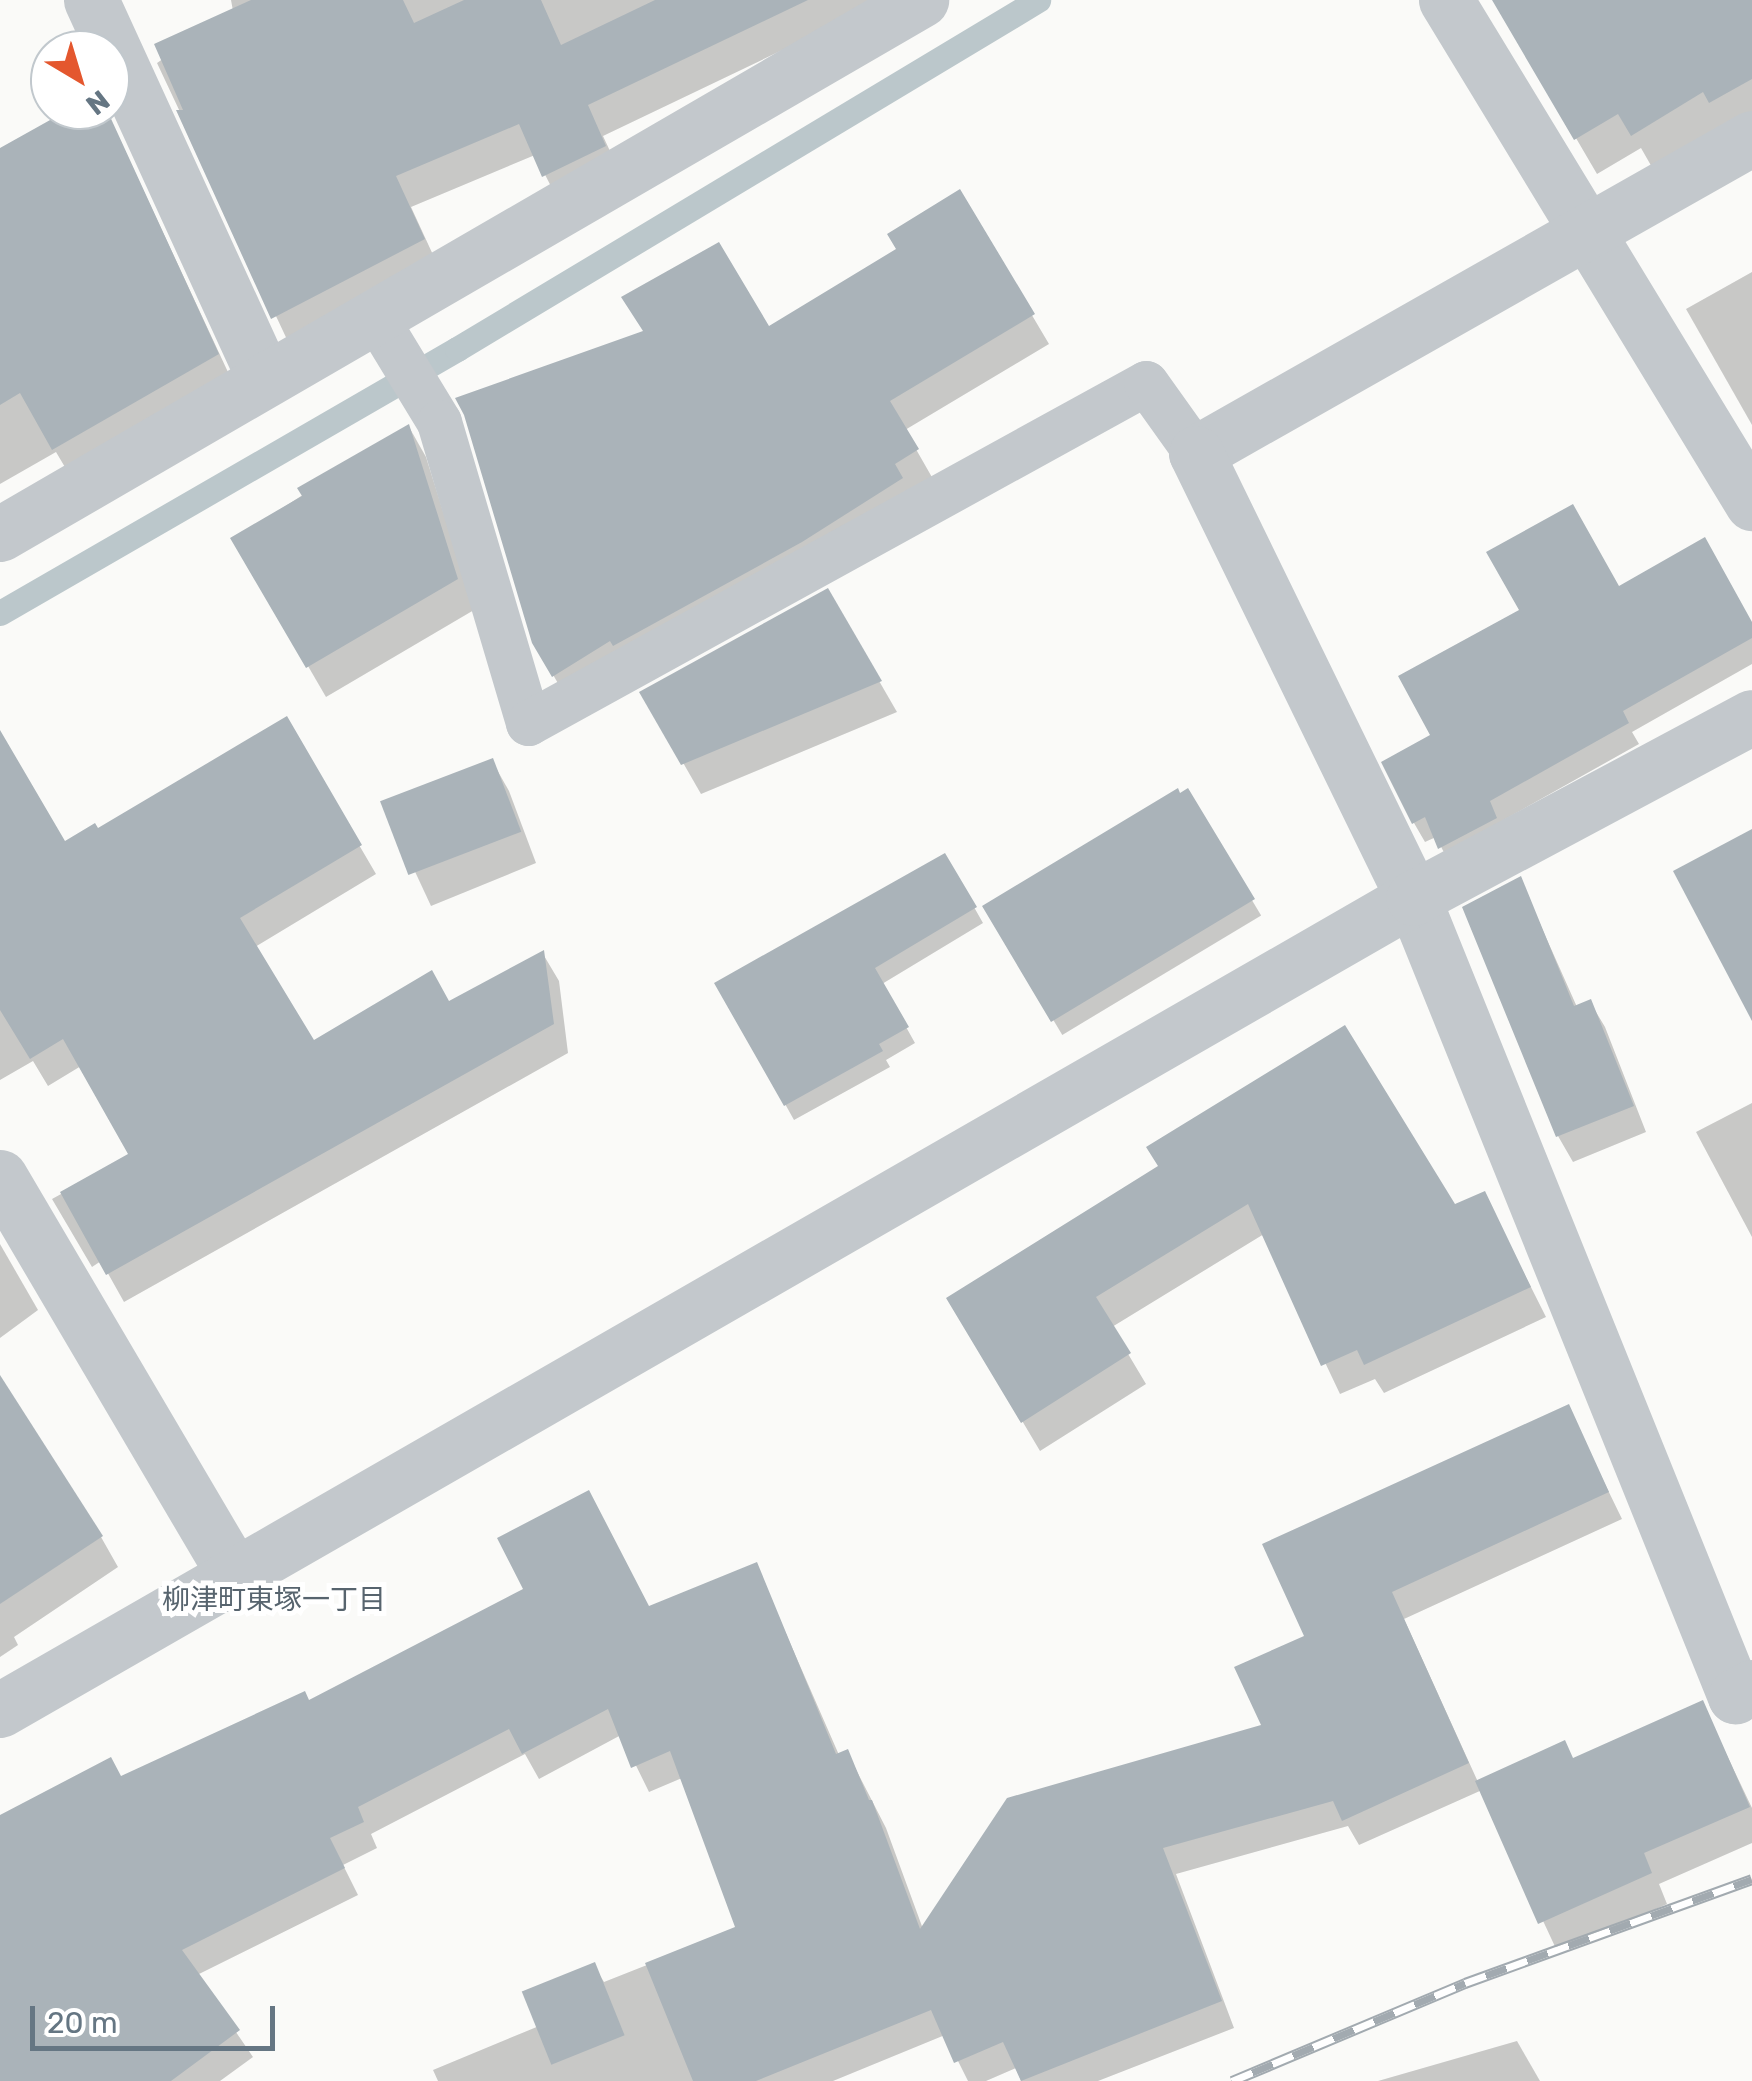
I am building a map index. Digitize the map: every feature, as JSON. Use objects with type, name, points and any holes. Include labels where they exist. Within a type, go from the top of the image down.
[{"type":"street","points":[[91,0],[264,378]]},
{"type":"street","points":[[0,534],[921,0]]},
{"type":"street","points":[[1446,0],[1752,503]]},
{"type":"street","points":[[1752,138],[1196,453],[1413,898],[1735,1696],[1752,1687]]},
{"type":"street","points":[[0,1710],[1413,898],[1752,717]]},
{"type":"street","points":[[0,1177],[234,1575]]},
{"type":"lane","points":[[374,315],[439,422],[528,724],[1146,382],[1196,453]]},
{"type":"building","points":[[251,0],[403,0],[414,23],[464,0],[541,0],[561,45],[655,0],[808,0],[588,105],[606,146],[542,177],[519,124],[396,176],[425,239],[271,319],[176,110],[183,110],[154,44]]},
{"type":"building","points":[[1492,0],[1752,0],[1752,79],[1709,103],[1703,92],[1631,136],[1618,114],[1574,140]]},
{"type":"building","points":[[32,130],[116,130],[219,354],[52,450],[20,393],[0,405],[0,148]]},
{"type":"building","points":[[960,189],[1035,314],[890,401],[919,449],[895,464],[903,478],[802,542],[613,646],[610,641],[552,677],[532,643],[464,415],[455,398],[643,331],[621,297],[719,242],[769,326],[896,249],[887,234]]},
{"type":"building","points":[[409,424],[458,579],[306,668],[230,538],[302,496],[297,488]]},
{"type":"building","points":[[1573,504],[1619,586],[1705,537],[1752,622],[1752,638],[1623,711],[1629,723],[1490,801],[1497,818],[1438,849],[1425,817],[1412,824],[1381,762],[1430,735],[1398,676],[1519,610],[1486,552]]},
{"type":"building","points":[[828,588],[882,681],[681,765],[639,692]]},
{"type":"building","points":[[287,716],[362,845],[240,918],[314,1040],[432,970],[449,1001],[544,950],[554,1024],[106,1275],[60,1192],[128,1154],[63,1039],[30,1059],[0,1010],[0,730],[65,841],[95,823],[98,828]]},
{"type":"building","points":[[493,758],[521,832],[408,875],[380,801]]},
{"type":"building","points":[[1178,788],[1180,793],[1188,788],[1255,899],[1051,1022],[982,906]]},
{"type":"building","points":[[1752,829],[1752,1021],[1673,871]]},
{"type":"building","points":[[945,853],[977,907],[875,968],[909,1027],[879,1044],[883,1051],[784,1106],[714,983]]},
{"type":"building","points":[[1521,876],[1574,1006],[1591,999],[1634,1106],[1556,1137],[1462,907]]},
{"type":"building","points":[[1345,1025],[1455,1204],[1485,1191],[1531,1287],[1364,1365],[1357,1350],[1321,1366],[1248,1204],[1096,1297],[1131,1353],[1021,1423],[946,1298],[1158,1166],[1146,1147]]},
{"type":"building","points":[[0,1375],[103,1536],[0,1604]]},
{"type":"building","points":[[1569,1404],[1609,1492],[1392,1592],[1469,1763],[1342,1821],[1333,1801],[1163,1848],[1222,2001],[1021,2081],[1003,2042],[954,2063],[931,2010],[756,2081],[693,2081],[645,1963],[735,1927],[670,1751],[631,1768],[608,1709],[522,1754],[509,1729],[358,1807],[364,1822],[330,1838],[345,1868],[182,1950],[240,2030],[171,2081],[0,2081],[0,1815],[111,1757],[121,1776],[305,1691],[309,1700],[523,1589],[497,1538],[589,1490],[649,1606],[757,1562],[836,1754],[848,1749],[872,1800],[920,1929],[1007,1798],[1261,1725],[1234,1667],[1304,1636],[1262,1544]]},
{"type":"building","points":[[1703,1700],[1750,1807],[1644,1853],[1652,1873],[1538,1924],[1475,1781],[1565,1740],[1573,1758]]},
{"type":"building","points":[[595,1962],[625,2035],[551,2065],[522,1992]]},
{"type":"waterway","points":[[0,613],[457,349],[1038,0]]},
{"type":"railway","points":[[1232,2081],[1465,1983],[1752,1879]]},
{"type":"district","name":"柳津町東塚一丁目","points":[[274,1600]]}]
